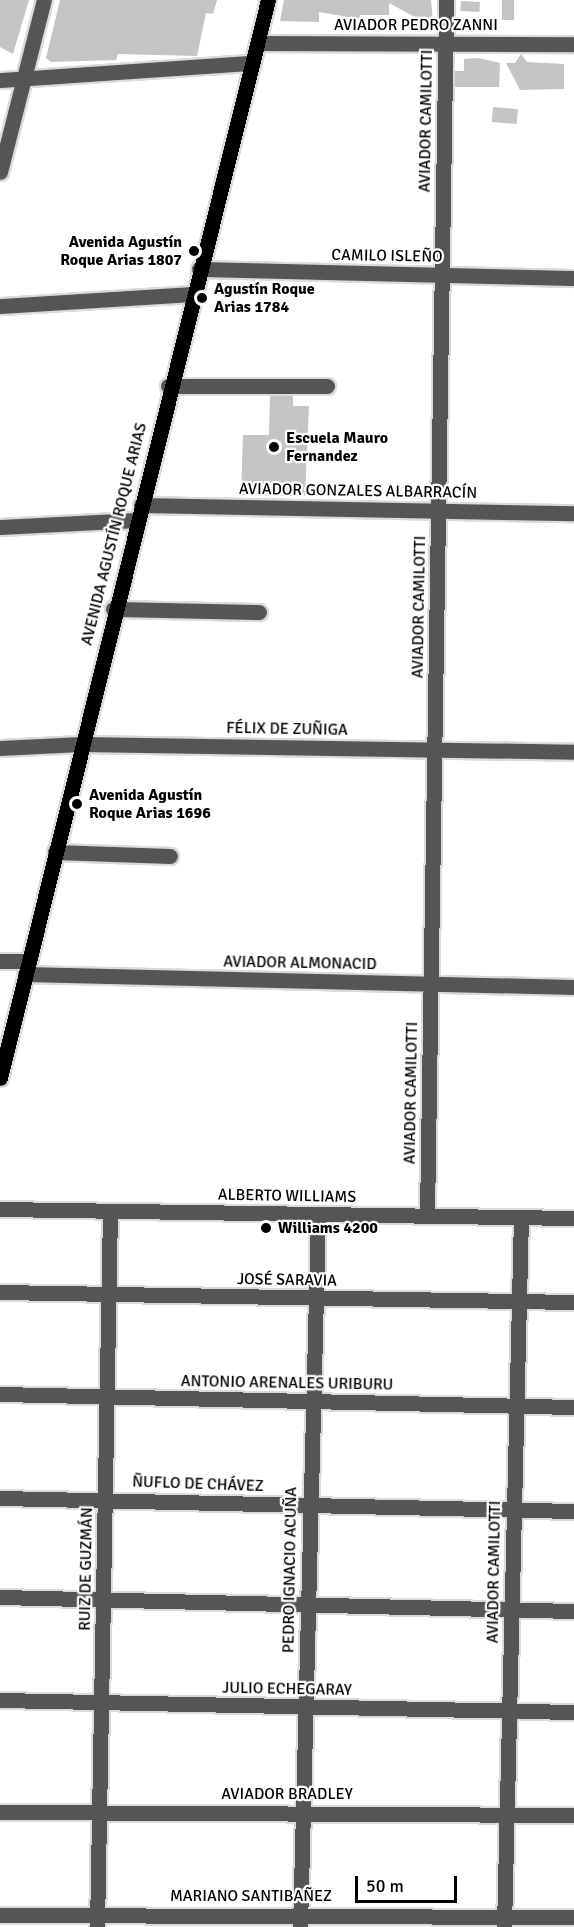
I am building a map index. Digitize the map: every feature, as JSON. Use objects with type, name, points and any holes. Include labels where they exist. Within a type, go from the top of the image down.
[{"type":"main road","name":"AVENIDA AGUSTÍN ROQUE ARIAS","points":[[0,1078],[113,609],[141,505],[168,386],[268,0]]},
{"type":"street","points":[[0,172],[44,0]]},
{"type":"street","name":"AVIADOR CAMILOTTI","points":[[427,1215],[446,0]]},
{"type":"street","name":"AVIADOR PEDRO ZANNI","points":[[258,43],[574,44]]},
{"type":"street","points":[[0,80],[252,63]]},
{"type":"street","name":"CAMILO ISLEÑO","points":[[200,269],[574,278]]},
{"type":"street","points":[[0,306],[193,294]]},
{"type":"street","points":[[168,386],[327,386]]},
{"type":"street","name":"AVIADOR GONZALES ALBARRACÍN","points":[[141,505],[574,513]]},
{"type":"street","points":[[0,527],[137,520]]},
{"type":"street","points":[[113,609],[260,612]]},
{"type":"street","name":"FÉLIX DE ZUÑIGA","points":[[0,748],[81,744],[574,752]]},
{"type":"street","points":[[55,852],[170,856]]},
{"type":"street","name":"AVIADOR ALMONACID","points":[[0,961],[27,968],[430,984],[574,987]]},
{"type":"street","name":"ALBERTO WILLIAMS","points":[[0,1209],[574,1218]]},
{"type":"street","name":"RUIZ DE GUZMÁN","points":[[98,1921],[110,1212]]},
{"type":"street","name":"PEDRO IGNACIO ACUÑA","points":[[300,1920],[318,1214]]},
{"type":"street","name":"AVIADOR CAMILOTTI","points":[[504,1921],[521,1217]]},
{"type":"street","name":"JOSÉ SARAVIA","points":[[0,1292],[574,1302]]},
{"type":"street","name":"ANTONIO ARENALES URIBURU","points":[[0,1394],[574,1407]]},
{"type":"street","name":"ÑUFLO DE CHÁVEZ","points":[[0,1498],[574,1511]]},
{"type":"street","points":[[0,1597],[574,1611]]},
{"type":"street","name":"JULIO ECHEGARAY","points":[[0,1700],[574,1712]]},
{"type":"street","name":"AVIADOR BRADLEY","points":[[0,1812],[303,1811],[574,1815]]},
{"type":"street","name":"MARIANO SANTIBAÑEZ","points":[[0,1915],[98,1921],[504,1921],[574,1917]]},
{"type":"building","points":[[0,0],[29,0],[13,54],[0,47]]},
{"type":"building","points":[[60,0],[217,0],[213,14],[206,13],[197,56],[118,54],[116,60],[51,62],[46,58]]},
{"type":"building","points":[[284,0],[431,0],[433,23],[414,25],[415,17],[389,3],[389,15],[360,15],[360,19],[319,12],[319,22],[280,21]]},
{"type":"building","points":[[502,0],[514,0],[514,20],[502,20]]},
{"type":"building","points":[[461,1],[480,2],[479,12],[460,11]]},
{"type":"building","points":[[521,54],[527,62],[564,64],[564,89],[520,90],[506,63],[515,63]]},
{"type":"building","points":[[478,58],[500,63],[499,87],[454,87],[455,71],[464,71],[464,59]]},
{"type":"building","points":[[493,107],[518,109],[517,124],[492,122]]},
{"type":"building","name":"Escuela Mauro Fernandez","points":[[270,396],[293,396],[293,406],[309,406],[305,496],[241,495],[243,435],[269,435]]},
{"type":"place","name":"Avenida Agustín Roque Arias 1807","points":[[194,251]]},
{"type":"place","name":"Agustín Roque Arias 1784","points":[[202,298]]},
{"type":"place","name":"Escuela Mauro Fernandez","points":[[274,447]]},
{"type":"place","name":"Avenida Agustín Roque Arias 1696","points":[[77,804]]},
{"type":"place","name":"Williams 4200","points":[[266,1228]]}]
